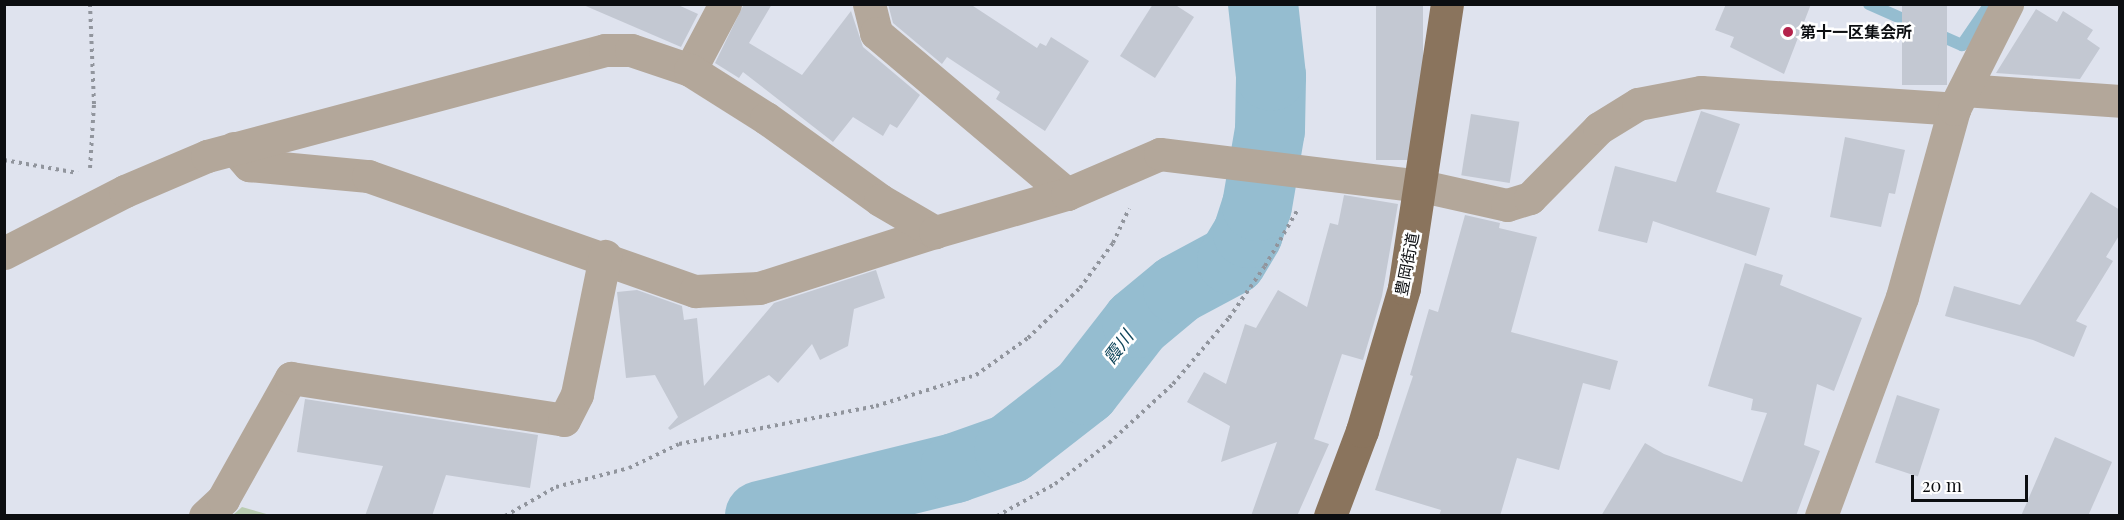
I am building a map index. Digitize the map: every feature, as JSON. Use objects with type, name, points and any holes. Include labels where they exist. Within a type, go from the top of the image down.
[{"type":"main road","name":"豊岡街道","points":[[1330,516],[1386,353],[1404,288],[1422,186],[1447,4]]},
{"type":"street","points":[[690,70],[725,4]]},
{"type":"street","points":[[869,4],[876,33],[1067,194]]},
{"type":"street","points":[[1821,516],[1902,297],[1959,100],[2007,4]]},
{"type":"street","points":[[4,253],[124,191],[234,148],[604,50],[631,50],[690,70],[766,118],[880,200],[935,232]]},
{"type":"street","points":[[234,148],[249,165],[368,176],[605,256],[669,284],[695,291],[729,291],[759,288],[935,232],[1067,194],[1143,164],[1160,154],[1307,170],[1422,186],[1507,205],[1530,198],[1599,128],[1638,104],[1701,92],[1959,100],[2120,101]]},
{"type":"street","points":[[205,516],[223,499],[291,378],[564,420],[577,394],[605,256]]},
{"type":"path","points":[[4,160],[89,175],[94,104],[90,4]]},
{"type":"path","points":[[505,516],[556,487],[629,468],[679,444],[876,406],[976,375],[1028,338],[1080,288],[1113,243],[1127,214],[1143,164]]},
{"type":"path","points":[[997,516],[1055,484],[1109,443],[1173,384],[1229,318],[1265,266],[1293,221],[1307,170]]},
{"type":"green space","points":[[242,507],[270,515],[233,515]]},
{"type":"building","points":[[581,4],[676,4],[698,14],[681,47]]},
{"type":"building","points":[[744,4],[772,4],[749,43],[802,75],[851,11],[863,47],[920,95],[897,128],[890,124],[883,136],[853,117],[833,142],[743,72],[739,78],[715,63]]},
{"type":"building","points":[[888,4],[970,4],[1037,48],[1040,43],[1046,46],[1051,37],[1089,61],[1045,131],[996,99],[1000,92],[947,57],[942,64],[893,23]]},
{"type":"building","points":[[1153,4],[1174,4],[1194,17],[1155,78],[1120,56]]},
{"type":"building","points":[[1376,4],[1423,4],[1423,160],[1376,160]]},
{"type":"building","points":[[1726,4],[1811,4],[1784,74],[1730,47],[1734,37],[1715,30]]},
{"type":"building","points":[[1902,4],[1947,4],[1947,85],[1902,85]]},
{"type":"building","points":[[2036,9],[2057,22],[2063,11],[2093,30],[2087,39],[2100,48],[2080,79],[1996,73]]},
{"type":"building","points":[[1701,111],[1740,124],[1716,192],[1770,208],[1756,256],[1653,221],[1647,243],[1598,231],[1615,166],[1676,182]]},
{"type":"building","points":[[1471,114],[1519,122],[1510,183],[1461,175]]},
{"type":"building","points":[[1845,137],[1905,150],[1895,194],[1889,193],[1881,227],[1830,217]]},
{"type":"building","points":[[2091,192],[2120,210],[2120,234],[2106,257],[2113,261],[2076,321],[2087,326],[2074,357],[2033,340],[1945,316],[1954,286],[2020,305]]},
{"type":"building","points":[[1344,195],[1398,204],[1382,296],[1363,360],[1342,354],[1314,439],[1329,444],[1297,516],[1251,516],[1277,442],[1221,462],[1230,426],[1187,402],[1204,372],[1226,384],[1245,324],[1256,328],[1278,290],[1307,307],[1330,223],[1338,225]]},
{"type":"building","points":[[1465,215],[1500,223],[1499,228],[1537,237],[1511,332],[1618,361],[1610,390],[1583,383],[1559,470],[1517,458],[1500,516],[1439,516],[1441,510],[1375,490],[1413,376],[1410,375],[1429,309],[1438,312]]},
{"type":"building","points":[[1745,263],[1783,275],[1780,285],[1862,318],[1834,391],[1817,384],[1804,445],[1820,451],[1796,516],[1601,516],[1645,443],[1664,454],[1742,482],[1767,413],[1751,410],[1753,399],[1708,386]]},
{"type":"building","points":[[876,270],[885,298],[854,309],[848,346],[820,360],[812,344],[778,383],[769,375],[670,430],[668,428],[678,417],[655,375],[626,378],[617,292],[637,290],[682,306],[684,320],[697,318],[704,386],[774,303]]},
{"type":"building","points":[[1897,395],[1940,409],[1918,476],[1875,463]]},
{"type":"building","points":[[305,399],[538,435],[530,488],[446,475],[432,516],[365,516],[383,466],[297,452]]},
{"type":"building","points":[[2055,437],[2112,462],[2088,516],[2021,516]]},
{"type":"waterway","name":"霞川","points":[[760,516],[955,468],[1009,449],[1085,390],[1137,323],[1178,289],[1232,260],[1248,233],[1257,206],[1270,130],[1271,76],[1263,4]]},
{"type":"waterway","points":[[1869,4],[1962,45],[1990,4]]},
{"type":"place","name":"第十一区集会所","points":[[1788,32]]}]
